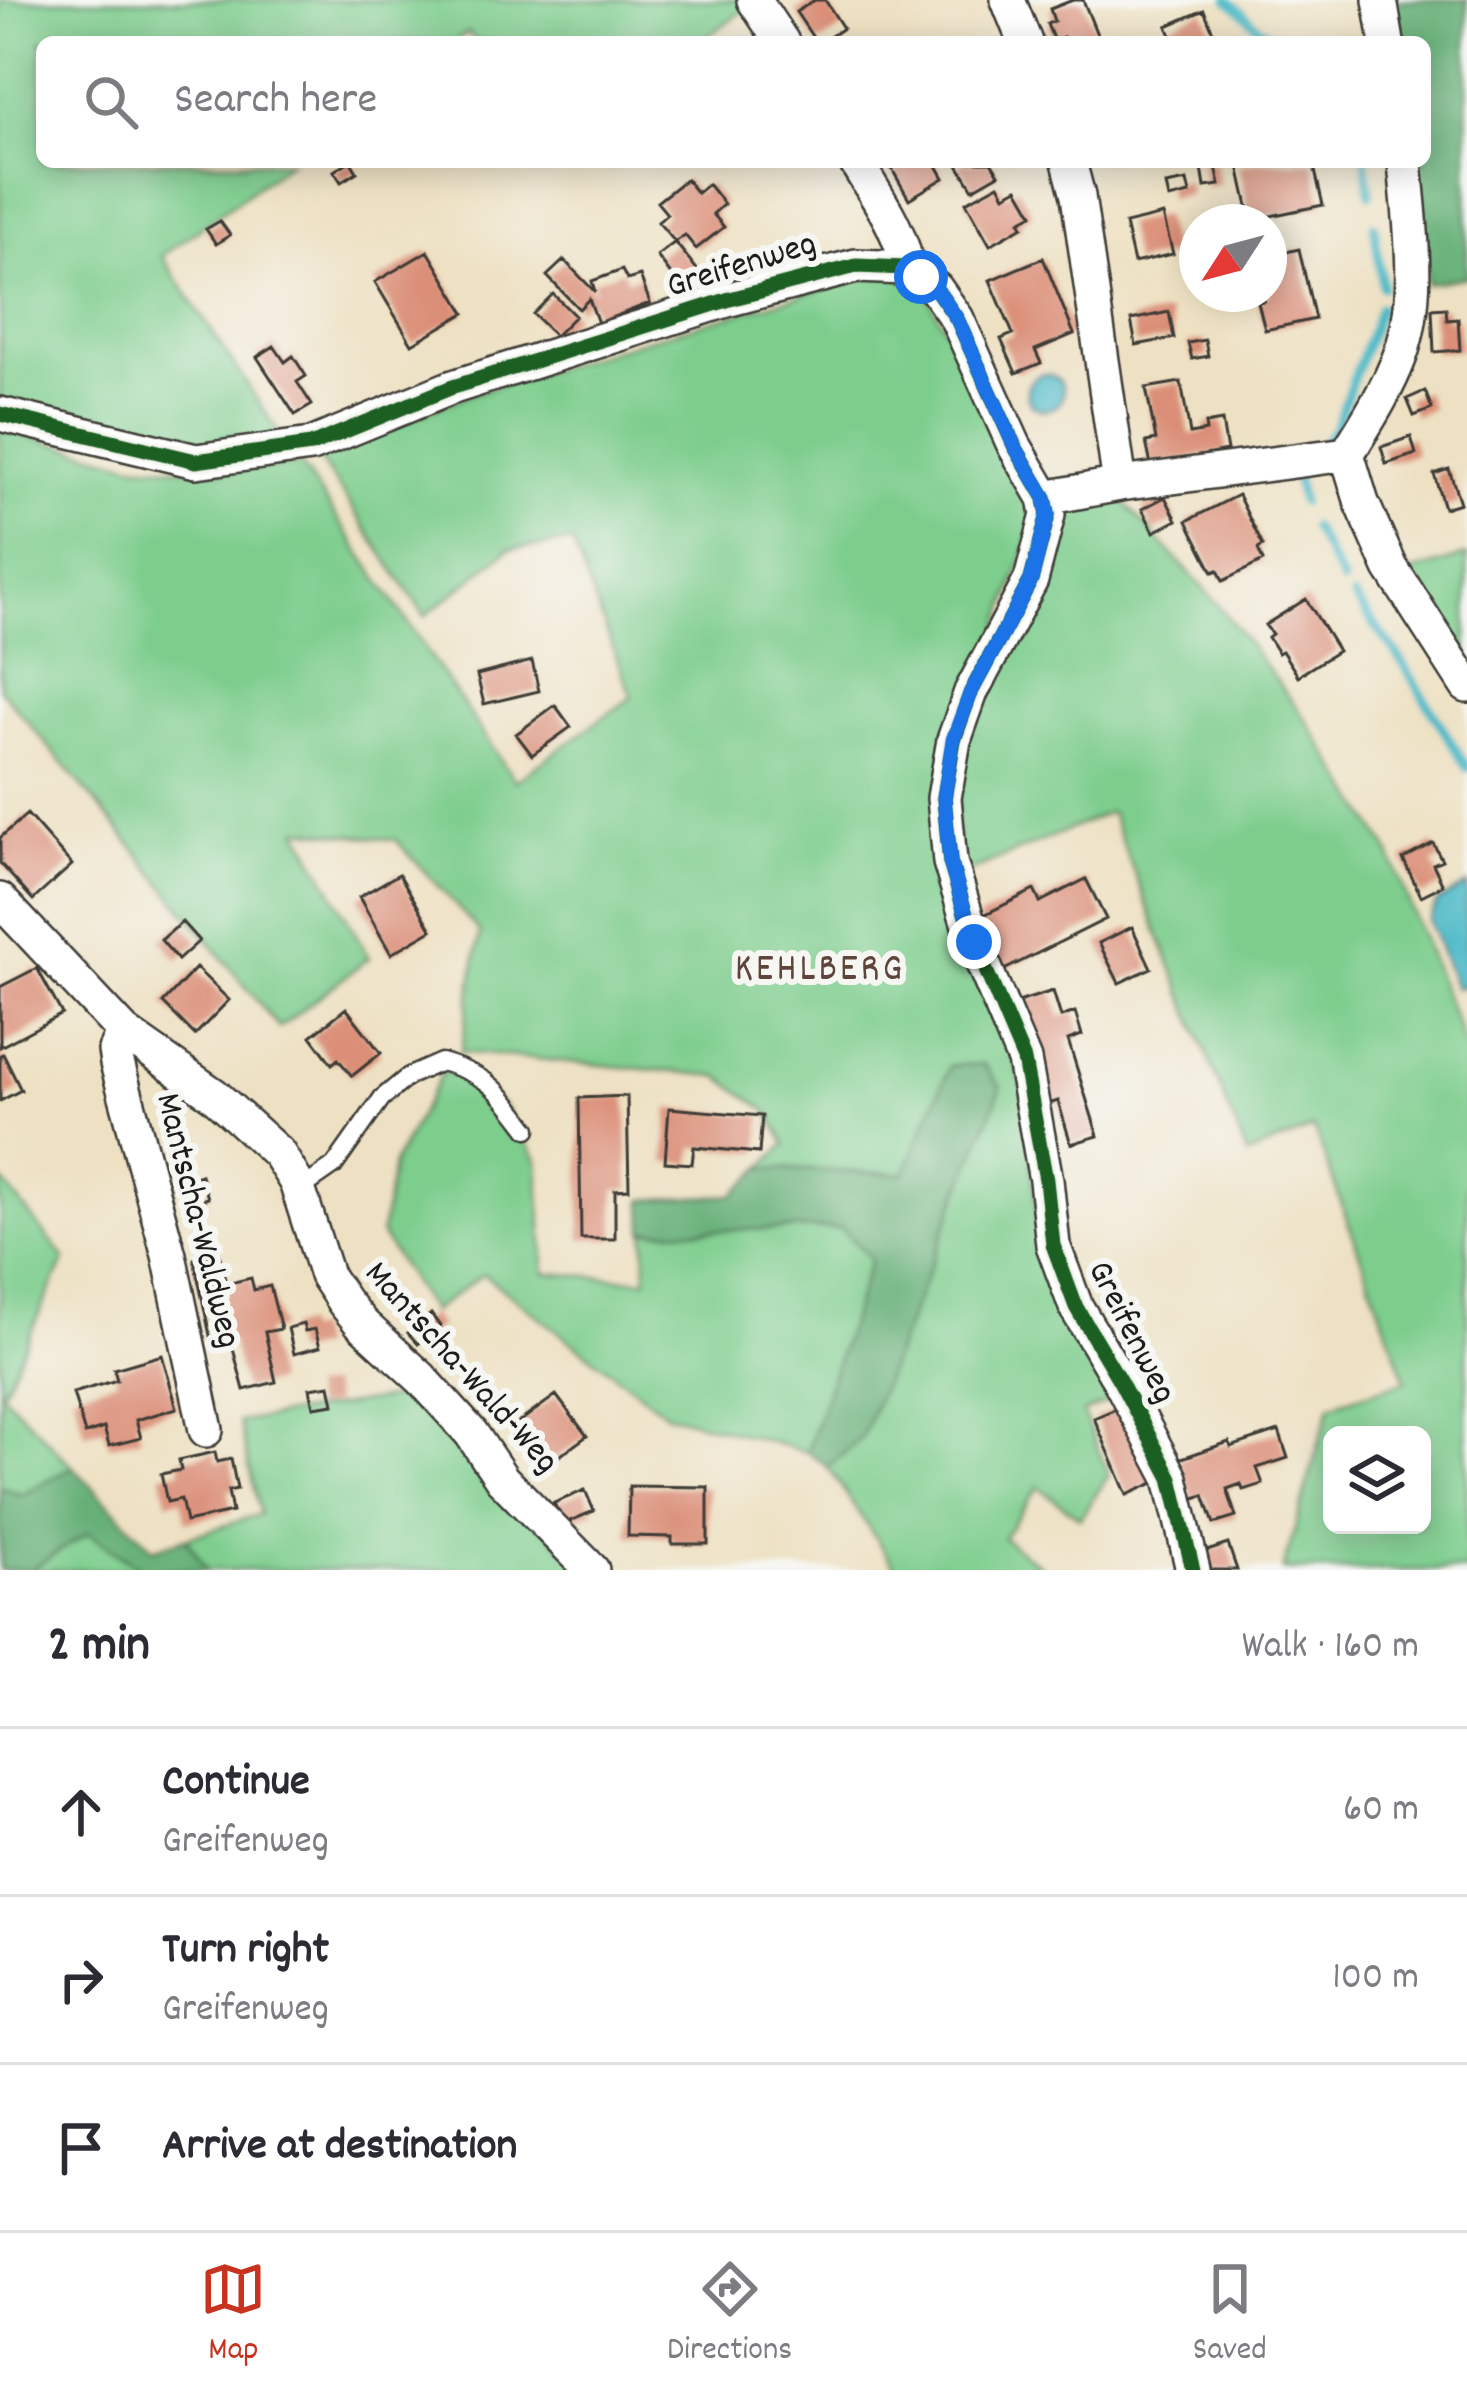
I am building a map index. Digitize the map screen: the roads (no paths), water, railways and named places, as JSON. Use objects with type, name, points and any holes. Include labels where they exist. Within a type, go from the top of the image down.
[{"type":"street","points":[[754,0],[778,36]]},
{"type":"street","points":[[1008,0],[1023,36]]},
{"type":"street","points":[[1380,0],[1386,36]]},
{"type":"street","points":[[860,168],[904,248],[907,268],[936,289],[957,319],[1014,445],[1045,498],[1347,454]]},
{"type":"street","points":[[1071,168],[1120,484]]},
{"type":"street","points":[[1405,168],[1412,266],[1409,322],[1388,382],[1347,454],[1362,503],[1391,568],[1467,686]]},
{"type":"street","name":"Greifenweg","points":[[0,414],[196,461],[311,445],[450,388],[741,296],[856,266],[907,268]]},
{"type":"street","name":"Greifenweg","points":[[1045,498],[1048,514],[1031,580],[971,692],[953,740],[944,798],[950,862],[974,942],[1024,1060],[1054,1245],[1076,1306],[1171,1478],[1193,1570]]},
{"type":"street","name":"Mantscha-Wald-Weg","points":[[0,900],[124,1032],[214,1095],[278,1154],[298,1191],[326,1275],[344,1302],[421,1378],[471,1433],[502,1479],[592,1570]]},
{"type":"street","name":"Mantscha-Waldweg","points":[[124,1032],[115,1050],[117,1064],[170,1255],[206,1430]]},
{"type":"lane","points":[[298,1191],[334,1166],[382,1098],[409,1076],[441,1062],[472,1071],[499,1090],[528,1129]]},
{"type":"water","points":[[1045,374],[1057,380],[1063,392],[1057,404],[1045,410],[1033,404],[1027,392],[1033,380]]},
{"type":"water","points":[[1467,885],[1467,986],[1455,988],[1429,921],[1437,902]]},
{"type":"waterway","points":[[1228,0],[1273,36]]},
{"type":"waterway","points":[[1367,168],[1370,194]]},
{"type":"waterway","points":[[1374,225],[1382,287]]},
{"type":"waterway","points":[[1323,443],[1335,428],[1380,307]]},
{"type":"waterway","points":[[1296,476],[1301,502]]},
{"type":"waterway","points":[[1312,527],[1343,582]]},
{"type":"waterway","points":[[1354,597],[1401,660],[1467,768]]},
{"type":"district","name":"KEHLBERG","points":[[820,971]]}]
